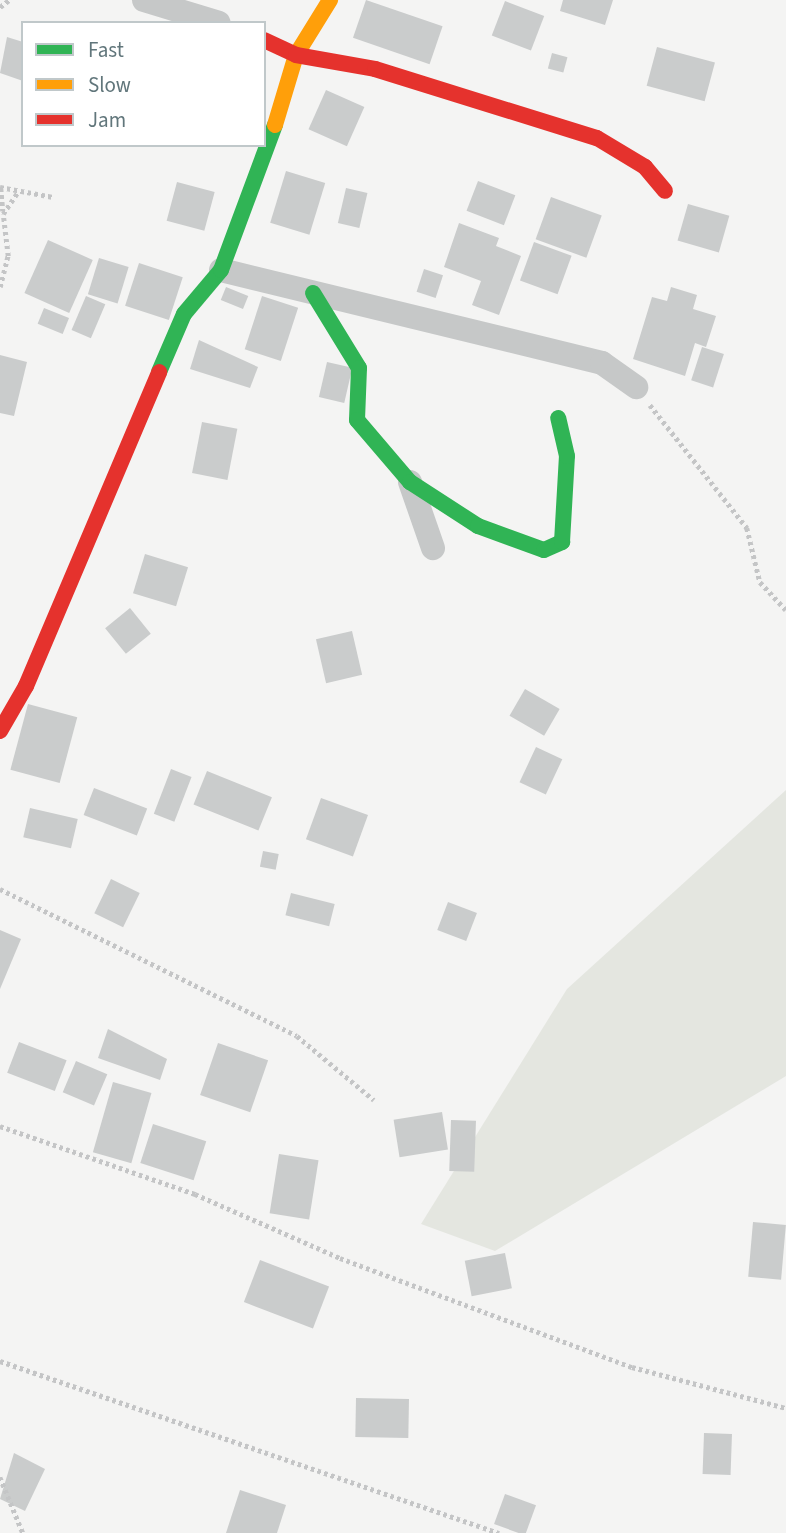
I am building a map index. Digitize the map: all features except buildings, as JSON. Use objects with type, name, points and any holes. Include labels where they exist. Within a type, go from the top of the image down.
[{"type":"street","points":[[144,0],[212,21]]},
{"type":"street","points":[[0,731],[26,685],[184,314],[220,270],[263,167],[296,55],[330,0]]},
{"type":"street","points":[[266,41],[296,55],[375,69],[586,134],[622,151],[665,191]]},
{"type":"street","points":[[220,270],[602,363],[636,387]]},
{"type":"street","points":[[313,293],[359,368],[356,420],[411,482],[478,526],[544,550],[562,542],[565,522],[567,456],[558,418]]},
{"type":"street","points":[[411,482],[433,548]]},
{"type":"path","points":[[0,7],[9,0]]},
{"type":"path","points":[[0,287],[8,256],[0,187],[17,193],[53,197]]},
{"type":"path","points":[[4,214],[17,193]]},
{"type":"path","points":[[636,387],[747,528],[760,582],[786,610]]},
{"type":"path","points":[[0,890],[297,1036],[374,1100]]},
{"type":"path","points":[[0,1126],[195,1194],[340,1258],[632,1367],[786,1408]]},
{"type":"path","points":[[0,1361],[499,1533]]},
{"type":"path","points":[[0,1477],[23,1533]]},
{"type":"shaded area","points":[[786,790],[786,1076],[495,1251],[421,1224],[567,989]]},
{"type":"traffic: fast","points":[[159,372],[184,314],[221,270],[275,125]]},
{"type":"traffic: fast","points":[[313,293],[359,368],[357,420],[410,482],[478,526],[544,550],[562,542],[567,456],[558,418]]},
{"type":"traffic: slow","points":[[275,125],[296,55],[330,0]]},
{"type":"traffic: jam","points":[[266,41],[296,55],[375,69],[597,138],[645,167],[665,191]]},
{"type":"traffic: jam","points":[[0,731],[26,686],[159,372]]}]
